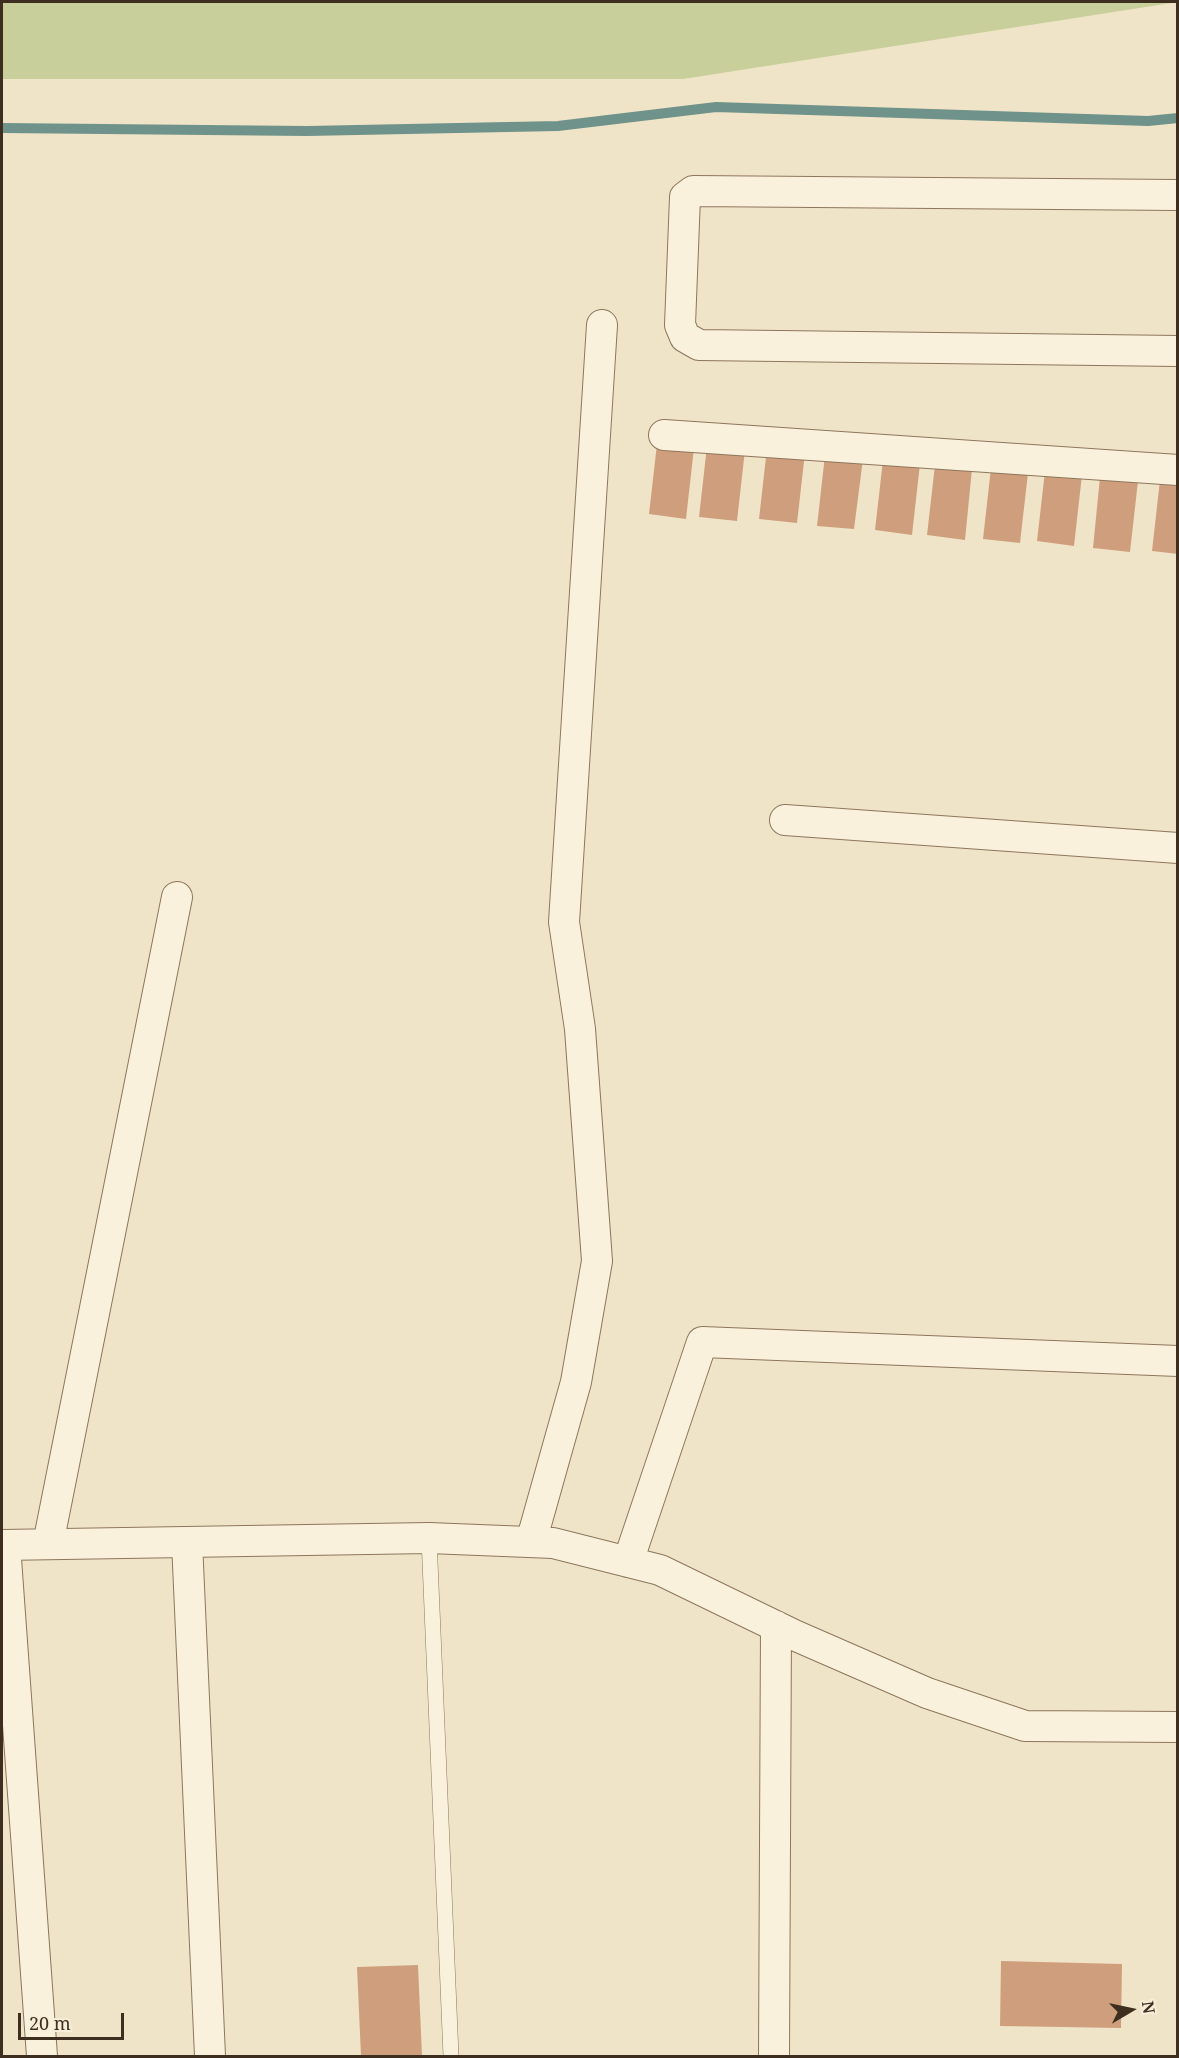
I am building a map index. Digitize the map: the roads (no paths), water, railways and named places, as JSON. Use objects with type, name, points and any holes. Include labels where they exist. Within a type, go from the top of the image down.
[{"type":"street","points":[[1178,195],[693,191],[685,197],[680,325],[685,337],[699,345],[1178,351]]},
{"type":"street","points":[[531,1542],[576,1382],[597,1261],[580,1029],[564,922],[602,326]]},
{"type":"street","points":[[664,435],[1178,470]]},
{"type":"street","points":[[785,820],[1178,849]]},
{"type":"street","points":[[48,1544],[177,897]]},
{"type":"street","points":[[628,1562],[702,1342],[1178,1361]]},
{"type":"street","points":[[42,2056],[3,1545],[429,1538],[553,1543],[660,1570],[776,1626],[927,1693],[1025,1726],[1178,1727]]},
{"type":"street","points":[[187,1542],[210,2056]]},
{"type":"street","points":[[774,2056],[776,1626]]},
{"type":"lane","points":[[429,1538],[451,2056]]},
{"type":"waterway","points":[[2,128],[307,131],[558,126],[716,107],[1148,121],[1178,118]]}]
